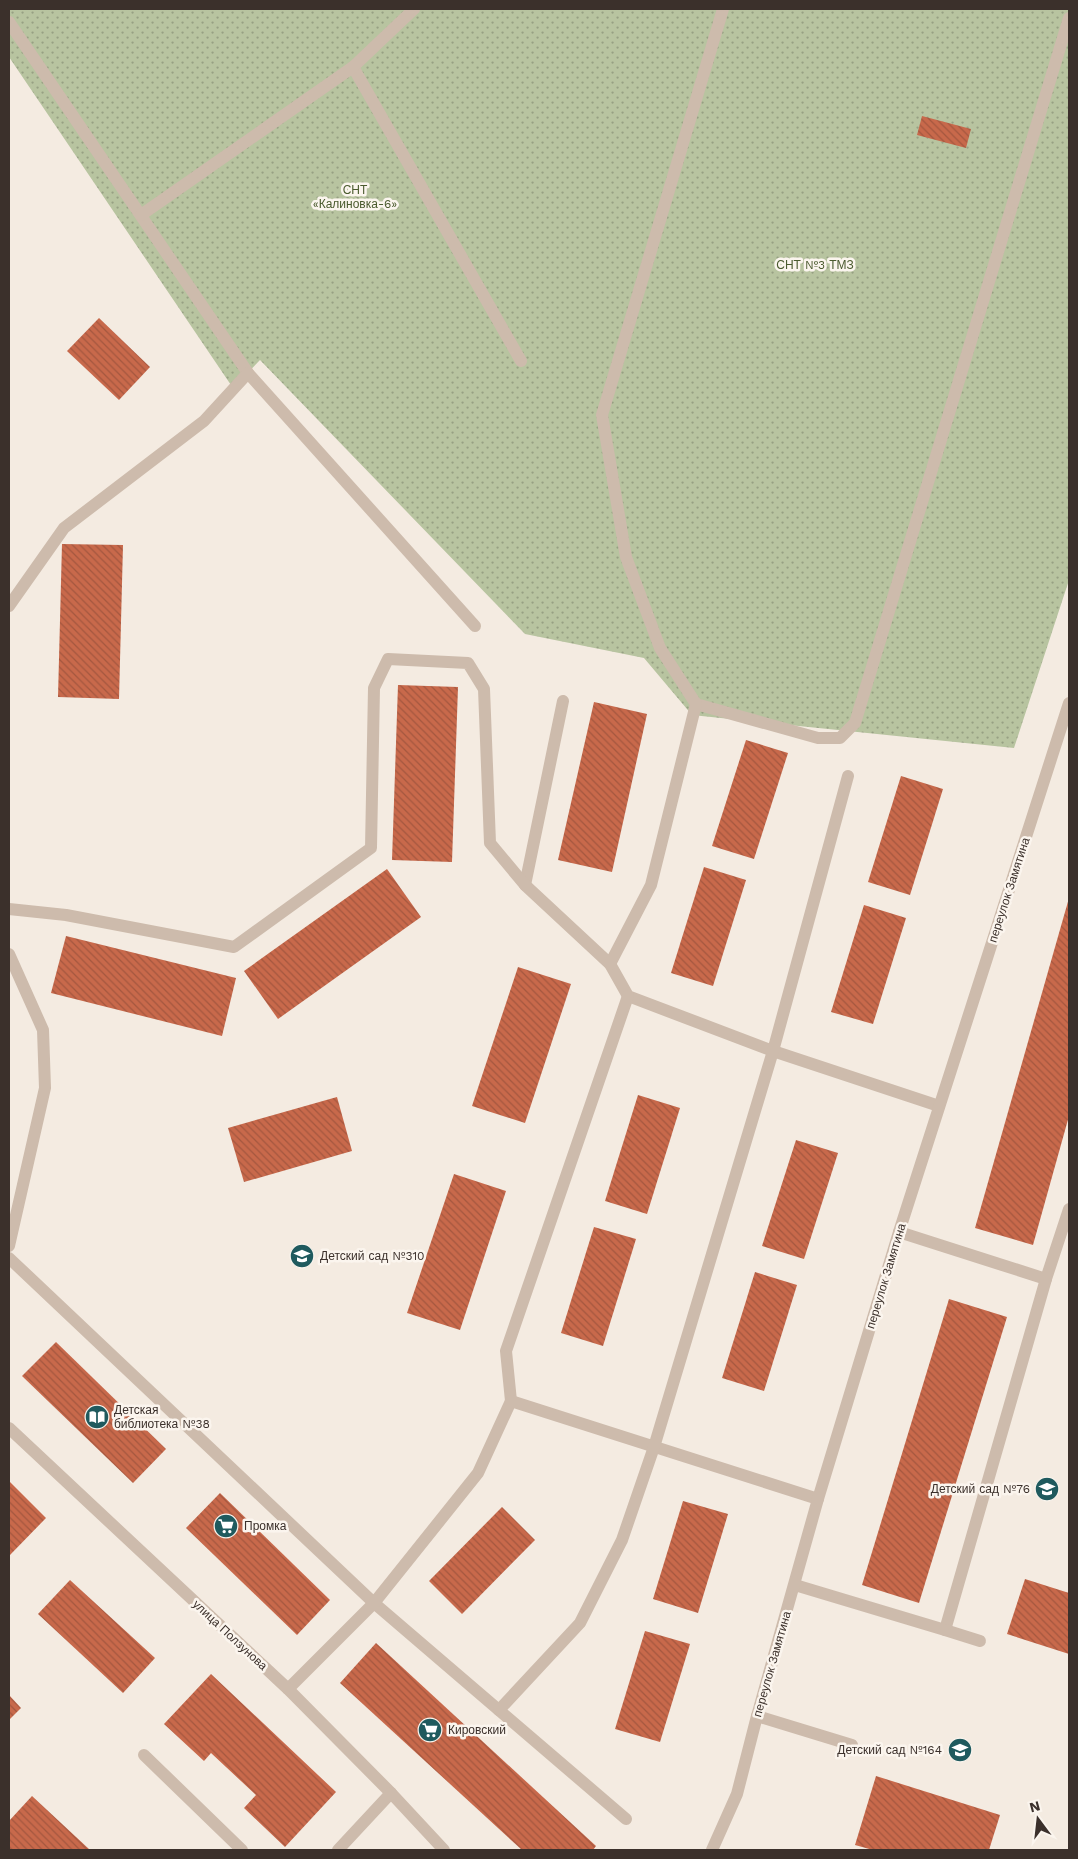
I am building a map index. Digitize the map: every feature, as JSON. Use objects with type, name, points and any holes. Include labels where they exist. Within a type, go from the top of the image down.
[{"type":"street","points":[[141,215],[352,67],[414,9]]},
{"type":"street","points":[[723,9],[602,414],[626,557],[660,648],[696,704],[818,738],[840,738],[855,723],[1069,18]]},
{"type":"street","points":[[9,22],[248,373],[476,626]]},
{"type":"street","points":[[352,67],[521,362]]},
{"type":"street","points":[[9,606],[64,528],[204,421],[248,373]]},
{"type":"street","points":[[9,910],[66,915],[234,947],[371,848],[374,688],[388,659],[468,663],[484,689],[490,843],[525,885],[610,964],[628,996],[773,1051],[939,1106]]},
{"type":"street","points":[[525,885],[563,701]]},
{"type":"street","points":[[610,964],[651,885],[696,704]]},
{"type":"street","name":"переулок Замятина","points":[[712,1850],[737,1794],[818,1499],[899,1232],[1069,704]]},
{"type":"street","points":[[499,1710],[580,1623],[622,1540],[654,1447],[773,1051],[848,776]]},
{"type":"street","points":[[9,954],[43,1030],[45,1088],[9,1246]]},
{"type":"street","points":[[288,1689],[374,1603],[478,1473],[511,1402],[506,1351],[628,996]]},
{"type":"street","points":[[945,1630],[1046,1279],[1069,1209]]},
{"type":"street","points":[[899,1232],[1046,1279]]},
{"type":"street","points":[[9,1258],[374,1603],[626,1819]]},
{"type":"street","points":[[511,1402],[818,1499]]},
{"type":"street","name":"улица Ползунова","points":[[9,1428],[288,1689],[391,1793],[444,1850]]},
{"type":"street","points":[[795,1585],[980,1640]]},
{"type":"street","points":[[757,1716],[852,1745]]},
{"type":"street","points":[[144,1755],[242,1850]]},
{"type":"street","points":[[338,1850],[391,1793]]},
{"type":"green space","name":"СНТ №3 ТМЗ","points":[[9,9],[1069,9],[1069,580],[1014,748],[692,715],[644,658],[525,634],[260,360],[233,388],[9,57]]},
{"type":"building","points":[[922,116],[971,129],[966,148],[917,135]]},
{"type":"building","points":[[99,318],[150,367],[119,400],[67,351]]},
{"type":"building","points":[[62,544],[123,545],[119,699],[58,697]]},
{"type":"building","points":[[398,685],[458,687],[452,862],[392,860]]},
{"type":"building","points":[[594,702],[647,714],[612,872],[558,860]]},
{"type":"building","points":[[746,740],[788,753],[754,859],[712,846]]},
{"type":"building","points":[[901,776],[943,789],[910,895],[868,882]]},
{"type":"building","points":[[704,867],[746,880],[713,986],[671,973]]},
{"type":"building","points":[[387,869],[421,917],[278,1019],[244,971]]},
{"type":"building","points":[[1069,898],[1069,1116],[1033,1245],[975,1228]]},
{"type":"building","points":[[864,905],[906,918],[873,1024],[831,1012]]},
{"type":"building","points":[[66,936],[236,978],[222,1036],[51,993]]},
{"type":"building","points":[[518,967],[571,984],[525,1123],[472,1106]]},
{"type":"building","points":[[638,1095],[680,1108],[647,1214],[605,1201]]},
{"type":"building","points":[[337,1097],[352,1151],[244,1182],[228,1128]]},
{"type":"building","points":[[796,1140],[838,1153],[804,1259],[762,1246]]},
{"type":"building","points":[[454,1174],[506,1191],[460,1330],[407,1313]]},
{"type":"building","points":[[594,1227],[636,1239],[603,1346],[561,1333]]},
{"type":"building","points":[[755,1272],[797,1285],[764,1391],[722,1378]]},
{"type":"building","points":[[949,1299],[1007,1317],[919,1603],[862,1585]]},
{"type":"building","points":[[56,1342],[166,1449],[133,1483],[22,1376]]},
{"type":"building","points":[[9,1481],[46,1518],[9,1556]]},
{"type":"building","points":[[220,1493],[330,1600],[297,1635],[186,1528]]},
{"type":"building","points":[[683,1501],[728,1514],[698,1613],[653,1599]]},
{"type":"building","points":[[502,1507],[535,1540],[462,1614],[429,1581]]},
{"type":"building","points":[[1025,1579],[1069,1593],[1069,1654],[1007,1634]]},
{"type":"building","points":[[70,1580],[155,1658],[123,1693],[38,1614]]},
{"type":"building","points":[[645,1631],[690,1644],[660,1742],[615,1729]]},
{"type":"building","points":[[376,1643],[596,1846],[593,1850],[522,1850],[340,1683]]},
{"type":"building","points":[[211,1674],[336,1792],[285,1847],[244,1808],[256,1795],[211,1753],[204,1761],[164,1724]]},
{"type":"building","points":[[9,1695],[21,1708],[9,1720]]},
{"type":"building","points":[[876,1776],[1000,1815],[989,1850],[873,1850],[855,1845]]},
{"type":"building","points":[[32,1796],[90,1850],[9,1850],[9,1821]]},
{"type":"place","name":"Детский сад №310","points":[[302,1256]]},
{"type":"place","name":"Детская библиотека №38","points":[[97,1417]]},
{"type":"place","name":"Детский сад №76","points":[[1047,1489]]},
{"type":"place","name":"Промка","points":[[226,1526]]},
{"type":"place","name":"Кировский","points":[[430,1730]]},
{"type":"place","name":"Детский сад №164","points":[[960,1750]]},
{"type":"park label","name":"СНТ «Калиновка-6»","points":[[355,197]]}]
